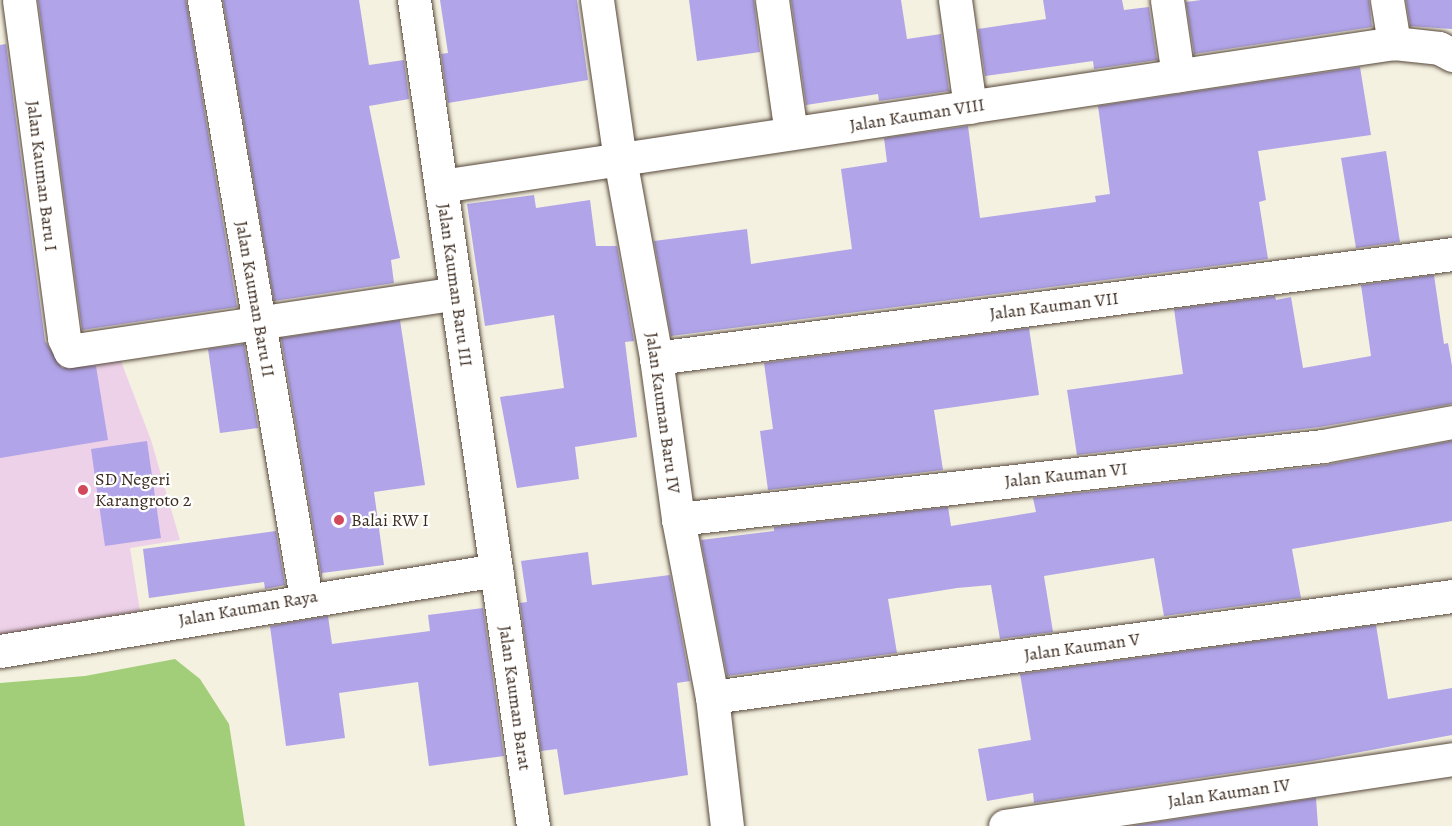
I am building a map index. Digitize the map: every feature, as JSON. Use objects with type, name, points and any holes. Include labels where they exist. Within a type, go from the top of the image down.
[{"type":"street","name":"Jalan Kauman Baru I","points":[[19,0],[63,339],[70,351],[259,323]]},
{"type":"street","name":"Jalan Kauman Baru II","points":[[204,0],[306,598]]},
{"type":"street","name":"Jalan Kauman Baru III","points":[[414,0],[496,570]]},
{"type":"street","name":"Jalan Kauman Baru IV","points":[[597,0],[620,159],[656,358],[678,519],[712,697],[727,826]]},
{"type":"street","points":[[772,0],[791,134]]},
{"type":"street","points":[[955,0],[970,107]]},
{"type":"street","points":[[1167,0],[1178,75]]},
{"type":"street","points":[[1387,0],[1394,43]]},
{"type":"street","name":"Jalan Kauman VIII","points":[[441,186],[1394,43],[1439,48],[1452,55]]},
{"type":"street","name":"Jalan Kauman VII","points":[[656,358],[1452,254]]},
{"type":"street","points":[[259,323],[456,293]]},
{"type":"street","name":"Jalan Kauman VI","points":[[678,519],[1323,447],[1452,422]]},
{"type":"street","name":"Jalan Kauman Raya","points":[[0,651],[306,598],[496,570]]},
{"type":"street","name":"Jalan Kauman Barat","points":[[496,570],[533,826]]},
{"type":"street","name":"Jalan Kauman V","points":[[712,697],[1452,596]]},
{"type":"street","name":"Jalan Kauman IV","points":[[1005,826],[1452,759]]},
{"type":"shaded area","name":"SD Negeri Karangroto 2","points":[[119,356],[151,440],[180,540],[130,548],[140,611],[0,636],[0,377]]},
{"type":"green space","points":[[175,659],[200,679],[229,724],[245,826],[0,826],[0,683],[85,676]]},
{"type":"building","points":[[38,0],[186,0],[237,307],[82,330]]},
{"type":"building","points":[[223,0],[359,0],[369,65],[404,60],[409,99],[369,106],[400,258],[391,260],[394,283],[274,301]]},
{"type":"building","points":[[440,0],[577,0],[588,80],[448,103],[441,54],[448,53]]},
{"type":"building","points":[[689,0],[754,0],[760,52],[697,61]]},
{"type":"building","points":[[791,0],[901,0],[907,39],[941,34],[949,91],[879,101],[878,94],[806,105]]},
{"type":"building","points":[[1043,0],[1122,0],[1124,10],[1149,7],[1157,60],[1094,69],[1093,61],[985,76],[978,29],[1046,19]]},
{"type":"building","points":[[1201,0],[1369,0],[1372,27],[1194,54],[1186,2]]},
{"type":"building","points":[[1406,0],[1452,0],[1452,29],[1410,26]]},
{"type":"building","points":[[6,44],[45,341],[62,368],[96,366],[108,440],[0,458],[0,45]]},
{"type":"building","points":[[1360,67],[1371,135],[1258,151],[1266,200],[1259,202],[1268,259],[671,336],[654,241],[747,229],[751,264],[852,249],[841,169],[887,162],[884,138],[968,126],[980,218],[1096,202],[1095,196],[1110,194],[1098,106]]},
{"type":"building","points":[[1386,151],[1400,242],[1356,248],[1341,158]]},
{"type":"building","points":[[534,195],[536,208],[590,200],[596,246],[617,246],[634,341],[625,342],[637,437],[575,447],[579,479],[517,488],[500,397],[564,388],[554,315],[485,326],[467,204]]},
{"type":"building","points":[[1434,275],[1444,344],[1448,343],[1452,366],[1452,404],[1320,427],[1077,455],[1067,390],[1183,374],[1174,309],[1275,296],[1276,300],[1291,297],[1303,368],[1371,356],[1361,285]]},
{"type":"building","points":[[400,320],[425,485],[374,492],[384,565],[322,573],[322,579],[281,338]]},
{"type":"building","points":[[1029,328],[1039,395],[934,410],[943,470],[768,490],[760,431],[773,429],[764,363]]},
{"type":"building","points":[[244,344],[258,428],[220,433],[208,349]]},
{"type":"building","points":[[147,441],[161,538],[105,546],[91,449]]},
{"type":"building","points":[[1452,441],[1452,521],[1292,549],[1301,598],[1164,616],[1154,558],[1044,576],[1053,632],[1000,639],[991,585],[957,588],[888,599],[897,653],[727,676],[701,540],[774,531],[774,527],[948,507],[951,526],[1036,512],[1033,498],[1325,465]]},
{"type":"building","points":[[276,531],[285,585],[265,589],[264,582],[149,598],[143,549]]},
{"type":"building","points":[[588,552],[592,585],[670,575],[690,681],[677,683],[688,775],[564,795],[557,749],[541,751],[520,603],[527,602],[521,561]]},
{"type":"building","points":[[483,608],[504,756],[429,766],[418,682],[339,693],[345,738],[286,746],[270,626],[328,616],[332,644],[430,631],[428,615]]},
{"type":"building","points":[[1376,625],[1388,699],[1452,688],[1452,735],[1312,761],[1034,803],[1033,793],[987,801],[978,749],[1031,740],[1020,674]]},
{"type":"building","points":[[1316,798],[1318,826],[1131,826]]},
{"type":"place","name":"SD Negeri Karangroto 2","points":[[83,490]]},
{"type":"place","name":"Balai RW I","points":[[339,520]]}]
